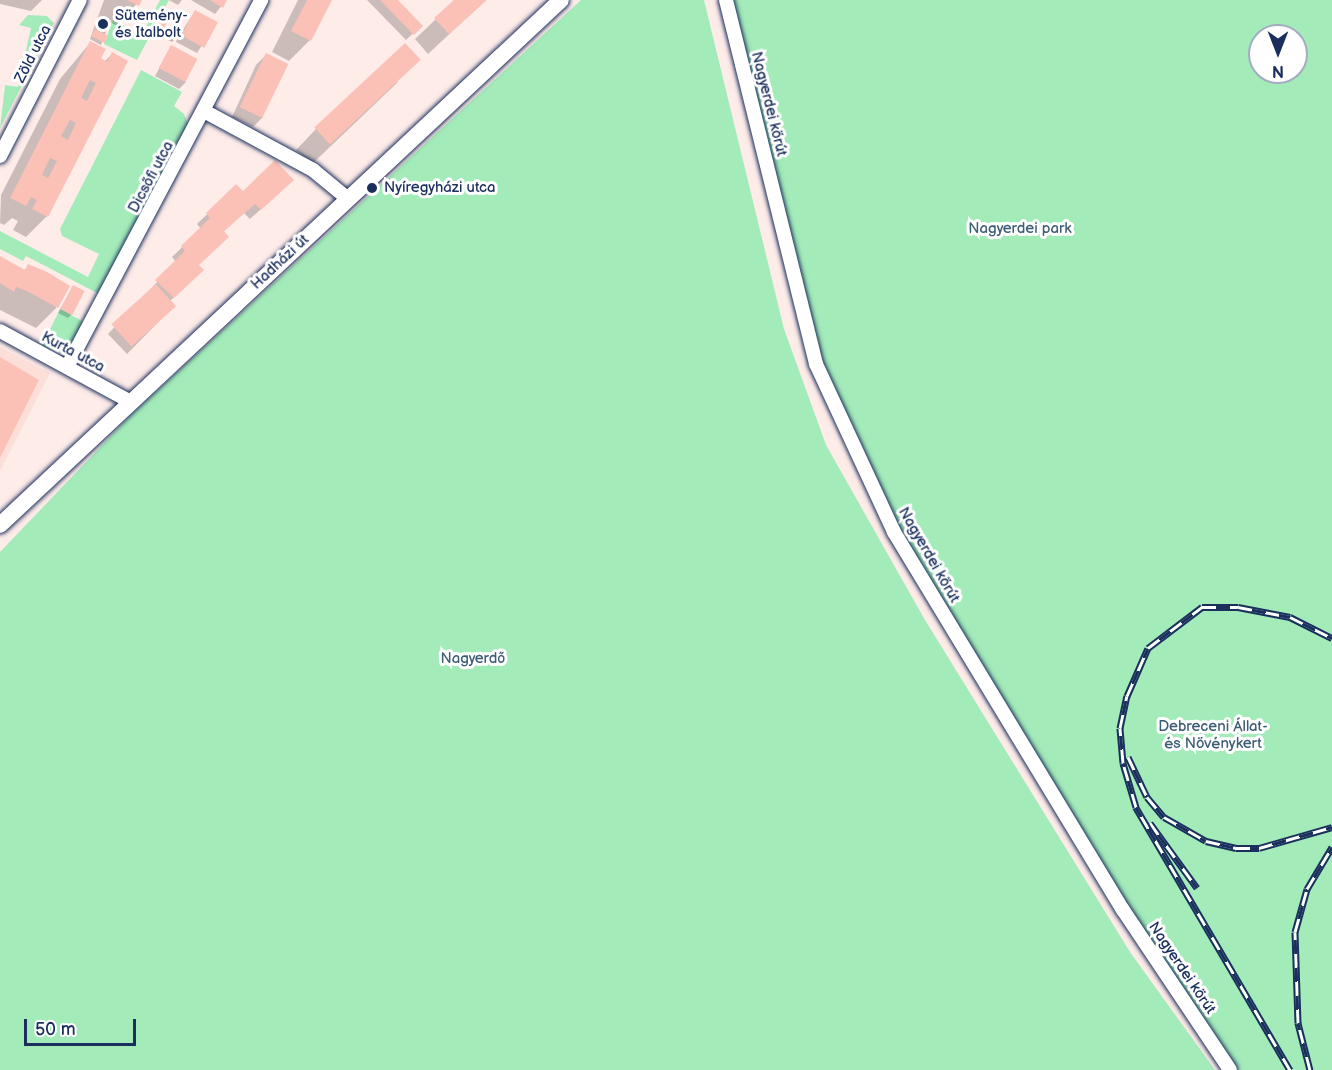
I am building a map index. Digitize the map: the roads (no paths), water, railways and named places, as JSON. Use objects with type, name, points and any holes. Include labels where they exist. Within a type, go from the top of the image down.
[{"type":"street","name":"Zöld utca","points":[[0,156],[80,0]]},
{"type":"street","name":"Dicsőfi utca","points":[[67,367],[261,0]]},
{"type":"street","name":"Hadházi út","points":[[0,525],[561,0]]},
{"type":"street","name":"Nagyerdei körút","points":[[726,0],[816,364],[894,532],[1123,910],[1230,1070]]},
{"type":"street","points":[[204,111],[314,170],[348,199]]},
{"type":"street","name":"Kurta utca","points":[[0,332],[130,402]]},
{"type":"railway","points":[[1290,1070],[1136,807],[1123,763],[1120,728],[1127,696],[1148,648],[1202,607],[1238,607],[1290,617],[1332,638]]},
{"type":"railway","points":[[1128,757],[1147,797],[1164,817],[1206,841],[1236,848],[1259,848],[1332,827]]},
{"type":"railway","points":[[1150,823],[1197,888]]},
{"type":"railway","points":[[1310,1070],[1298,1023],[1295,932],[1307,889],[1332,847]]},
{"type":"place","name":"Sütemény- és Italbolt","points":[[103,24]]},
{"type":"place","name":"Nyíregyházi utca","points":[[372,188]]},
{"type":"park label","name":"Nagyerdei park","points":[[1020,229]]},
{"type":"park label","name":"Nagyerdő","points":[[473,659]]},
{"type":"park label","name":"Debreceni Állat- és Növénykert","points":[[1213,734]]}]
